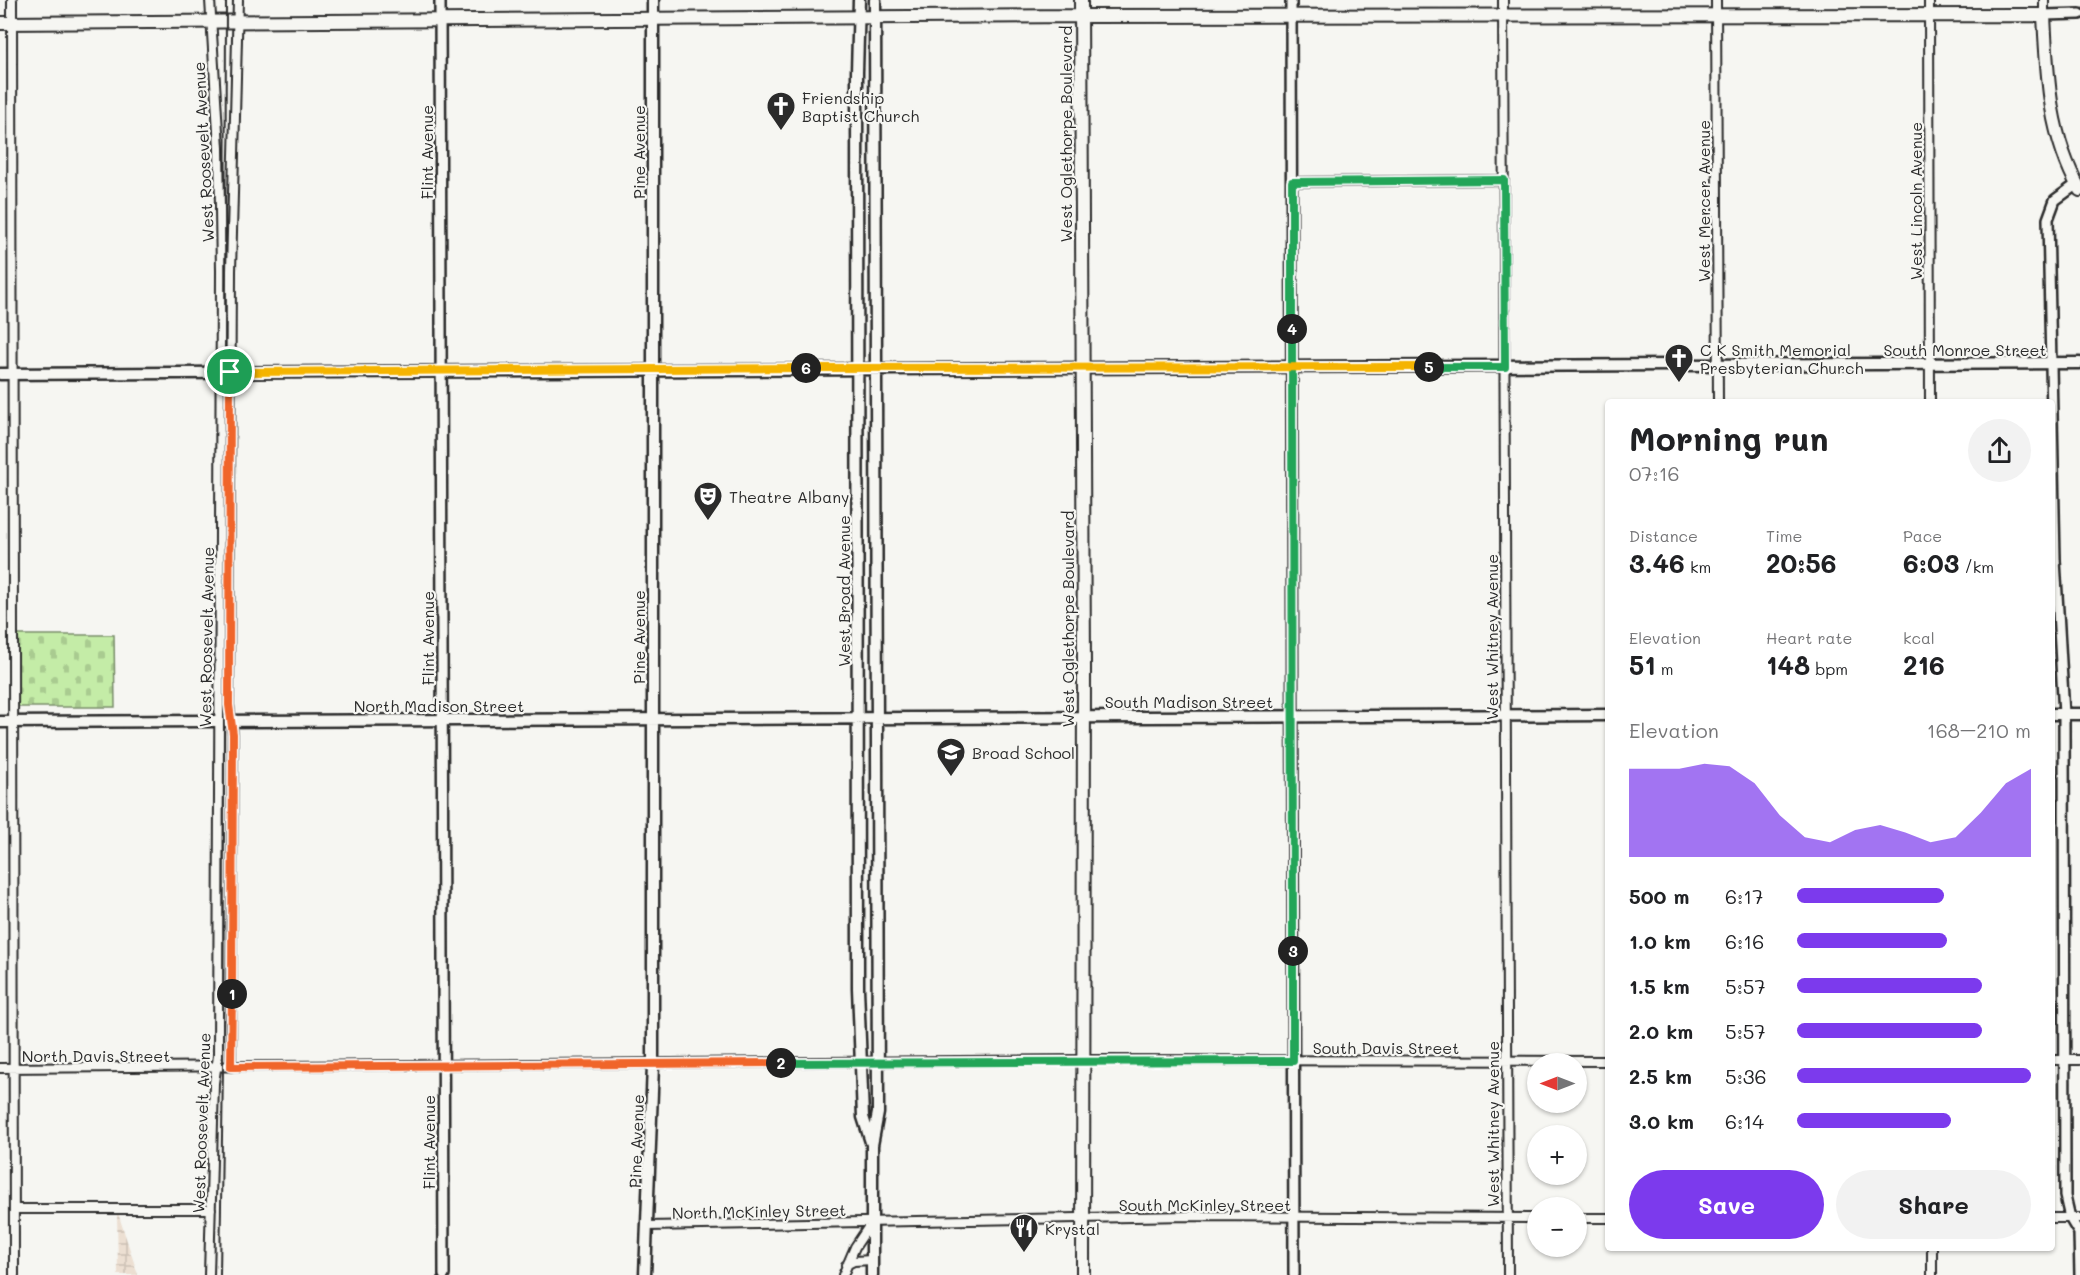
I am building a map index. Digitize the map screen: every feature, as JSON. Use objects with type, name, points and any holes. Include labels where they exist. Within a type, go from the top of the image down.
[{"type":"main road","name":"Pine Avenue","points":[[645,1275],[653,1065],[653,0]]},
{"type":"main road","name":"West Broad Avenue","points":[[859,0],[857,368],[861,1062],[863,1117],[872,1145]]},
{"type":"main road","name":"West Broad Avenue","points":[[872,1275],[872,1145],[878,1113],[878,368],[875,0]]},
{"type":"main road","name":"West Oglethorpe Boulevard","points":[[1081,0],[1083,1275]]},
{"type":"main road","points":[[6,23],[1081,16],[2044,15],[2050,107],[2060,147],[2078,187]]},
{"type":"main road","name":"South Monroe Street","points":[[0,374],[2080,363]]},
{"type":"main road","points":[[2055,714],[2080,714]]},
{"type":"main road","name":"South Madison Street","points":[[878,717],[1605,715]]},
{"type":"main road","name":"North Madison Street","points":[[0,722],[878,717]]},
{"type":"street","points":[[12,0],[6,23],[13,374],[14,1275]]},
{"type":"street","name":"West Roosevelt Avenue","points":[[210,0],[219,148],[226,372],[234,904],[231,1067]]},
{"type":"street","name":"West Roosevelt Avenue","points":[[209,1275],[216,1067],[218,721],[238,0]]},
{"type":"street","name":"Flint Avenue","points":[[440,0],[444,1275]]},
{"type":"street","points":[[1292,0],[1294,1275]]},
{"type":"street","name":"West Whitney Avenue","points":[[1503,0],[1504,715],[1508,1275]]},
{"type":"street","name":"West Mercer Avenue","points":[[1716,0],[1718,399]]},
{"type":"street","name":"West Lincoln Avenue","points":[[1929,0],[1930,399]]},
{"type":"street","points":[[2044,0],[2044,15],[2080,14]]},
{"type":"street","points":[[1292,182],[1504,180]]},
{"type":"street","points":[[2053,399],[2048,219],[2055,200],[2078,187]]},
{"type":"street","points":[[2055,560],[2064,714],[2065,1196],[2079,1233],[2080,1275]]},
{"type":"street","name":"South Davis Street","points":[[877,1063],[1605,1060]]},
{"type":"street","points":[[2055,1060],[2080,1060]]},
{"type":"street","name":"North Davis Street","points":[[0,1068],[877,1063]]},
{"type":"street","points":[[14,1209],[211,1209]]},
{"type":"street","name":"South McKinley Street","points":[[872,1222],[1083,1217],[1527,1218]]},
{"type":"street","points":[[1587,1218],[1605,1218]]},
{"type":"street","points":[[2055,1218],[2075,1218]]},
{"type":"street","points":[[843,1275],[855,1247],[872,1222]]},
{"type":"street","name":"North McKinley Street","points":[[647,1226],[872,1222]]},
{"type":"street","points":[[1932,1251],[1932,1275]]},
{"type":"street","points":[[846,1266],[854,1262],[872,1260]]},
{"type":"shaded area","points":[[117,1210],[138,1275],[118,1275]]},
{"type":"green space","points":[[18,635],[114,635],[115,707],[18,707]]},
{"type":"railway","points":[[220,1275],[223,1067],[226,0]]},
{"type":"place","name":"Friendship Baptist Church","points":[[781,132]]},
{"type":"place","name":"C K Smith Memorial Presbyterian Church","points":[[1679,384]]},
{"type":"place","name":"Theatre Albany","points":[[708,522]]},
{"type":"place","name":"Broad School","points":[[951,778]]},
{"type":"place","name":"Krystal","points":[[1024,1254]]},
{"type":"route","points":[[230,372],[229,705],[233,734],[234,904],[231,1067],[1089,1060],[1293,1061],[1293,625],[1292,368],[1292,182],[1504,180],[1505,367],[1292,368],[1187,369],[857,368],[230,372]]}]
